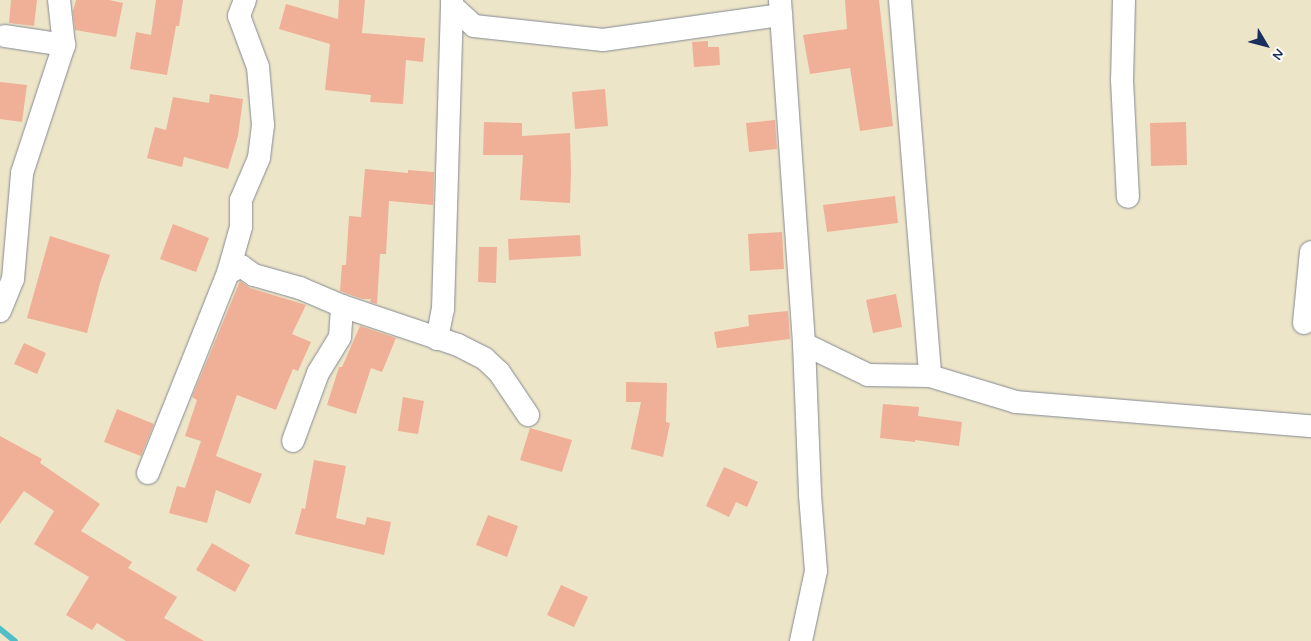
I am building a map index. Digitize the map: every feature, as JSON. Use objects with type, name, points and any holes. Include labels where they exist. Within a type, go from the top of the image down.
[{"type":"street","points":[[0,311],[13,278],[22,172],[64,46],[59,0]]},
{"type":"street","points":[[148,472],[228,273],[241,227],[241,200],[259,158],[263,125],[258,67],[239,16],[245,0]]},
{"type":"street","points":[[900,0],[930,376]]},
{"type":"street","points":[[1124,0],[1122,80],[1128,197]]},
{"type":"street","points":[[452,3],[474,26],[603,40],[781,7],[804,344],[810,496],[816,570],[801,641]]},
{"type":"street","points":[[437,339],[443,309],[452,3]]},
{"type":"street","points":[[5,36],[64,46]]},
{"type":"street","points":[[1304,323],[1311,252]]},
{"type":"street","points":[[228,273],[241,266],[254,276],[300,288],[342,306],[458,345],[485,359],[499,372],[528,415]]},
{"type":"street","points":[[293,440],[318,374],[340,336],[342,306]]},
{"type":"street","points":[[804,344],[868,375],[930,376],[1016,402],[1311,426]]},
{"type":"building","points":[[11,0],[37,0],[34,26],[9,23]]},
{"type":"building","points":[[76,0],[109,0],[123,3],[116,37],[75,30],[73,11]]},
{"type":"building","points":[[156,0],[183,0],[179,26],[176,26],[167,75],[130,69],[136,32],[151,35]]},
{"type":"building","points":[[339,0],[365,0],[362,33],[425,38],[423,62],[406,60],[403,104],[370,102],[371,95],[325,90],[330,44],[279,29],[286,4],[338,19]]},
{"type":"building","points":[[845,0],[879,0],[893,126],[860,131],[850,68],[810,74],[803,35],[847,29]]},
{"type":"building","points":[[708,41],[708,47],[719,47],[720,65],[694,67],[692,42]]},
{"type":"building","points":[[0,82],[27,85],[22,122],[0,119]]},
{"type":"building","points":[[605,89],[608,126],[575,129],[572,92]]},
{"type":"building","points":[[210,94],[243,99],[238,136],[228,169],[184,157],[182,167],[147,158],[155,127],[166,130],[173,97],[209,103]]},
{"type":"building","points":[[775,120],[777,149],[749,152],[746,123]]},
{"type":"building","points":[[484,122],[522,123],[522,136],[570,133],[570,203],[520,200],[523,155],[483,155]]},
{"type":"building","points":[[1186,122],[1187,165],[1151,166],[1150,123]]},
{"type":"building","points":[[365,169],[408,173],[408,170],[434,172],[433,205],[389,201],[386,254],[380,254],[377,304],[370,302],[371,299],[362,299],[340,291],[342,265],[346,265],[349,216],[361,217]]},
{"type":"building","points":[[895,196],[898,223],[827,232],[823,205]]},
{"type":"building","points":[[173,224],[209,238],[196,272],[160,259]]},
{"type":"building","points":[[782,232],[784,269],[750,271],[748,234]]},
{"type":"building","points":[[580,235],[581,256],[509,260],[508,239]]},
{"type":"building","points":[[50,236],[110,255],[100,283],[87,333],[27,318]]},
{"type":"building","points":[[479,247],[497,247],[496,283],[478,282]]},
{"type":"building","points":[[240,281],[250,288],[306,305],[292,334],[311,342],[298,371],[293,369],[276,410],[237,395],[216,456],[262,474],[250,504],[216,490],[207,523],[169,513],[177,486],[185,488],[201,441],[185,436],[197,400],[192,397]]},
{"type":"building","points":[[896,294],[902,327],[873,333],[866,300]]},
{"type":"building","points":[[788,311],[790,339],[717,348],[714,332],[749,326],[748,315]]},
{"type":"building","points":[[360,326],[396,338],[382,372],[371,368],[356,414],[327,405],[339,367],[342,367]]},
{"type":"building","points":[[24,343],[46,353],[37,374],[14,364]]},
{"type":"building","points":[[626,382],[667,383],[666,422],[670,423],[663,457],[631,449],[641,402],[626,402]]},
{"type":"building","points":[[403,397],[424,401],[418,434],[398,431]]},
{"type":"building","points":[[883,404],[919,407],[918,416],[962,422],[959,446],[915,440],[915,442],[880,438]]},
{"type":"building","points":[[117,409],[154,424],[141,456],[104,442]]},
{"type":"building","points":[[530,428],[572,440],[562,472],[520,460]]},
{"type":"building","points":[[0,436],[42,459],[40,463],[100,504],[81,531],[132,562],[128,568],[177,597],[164,618],[204,641],[126,641],[97,623],[92,630],[66,615],[89,577],[34,544],[54,511],[24,491],[0,524]]},
{"type":"building","points":[[314,460],[346,466],[336,518],[365,525],[367,517],[391,522],[384,555],[295,534],[302,508],[305,509]]},
{"type":"building","points":[[724,467],[758,482],[747,507],[736,502],[729,517],[706,506]]},
{"type":"building","points":[[488,515],[518,526],[507,557],[476,545]]},
{"type":"building","points":[[212,543],[250,565],[235,592],[196,570]]},
{"type":"building","points":[[561,585],[588,597],[574,627],[547,615]]},
{"type":"waterway","points":[[0,629],[15,641]]}]
